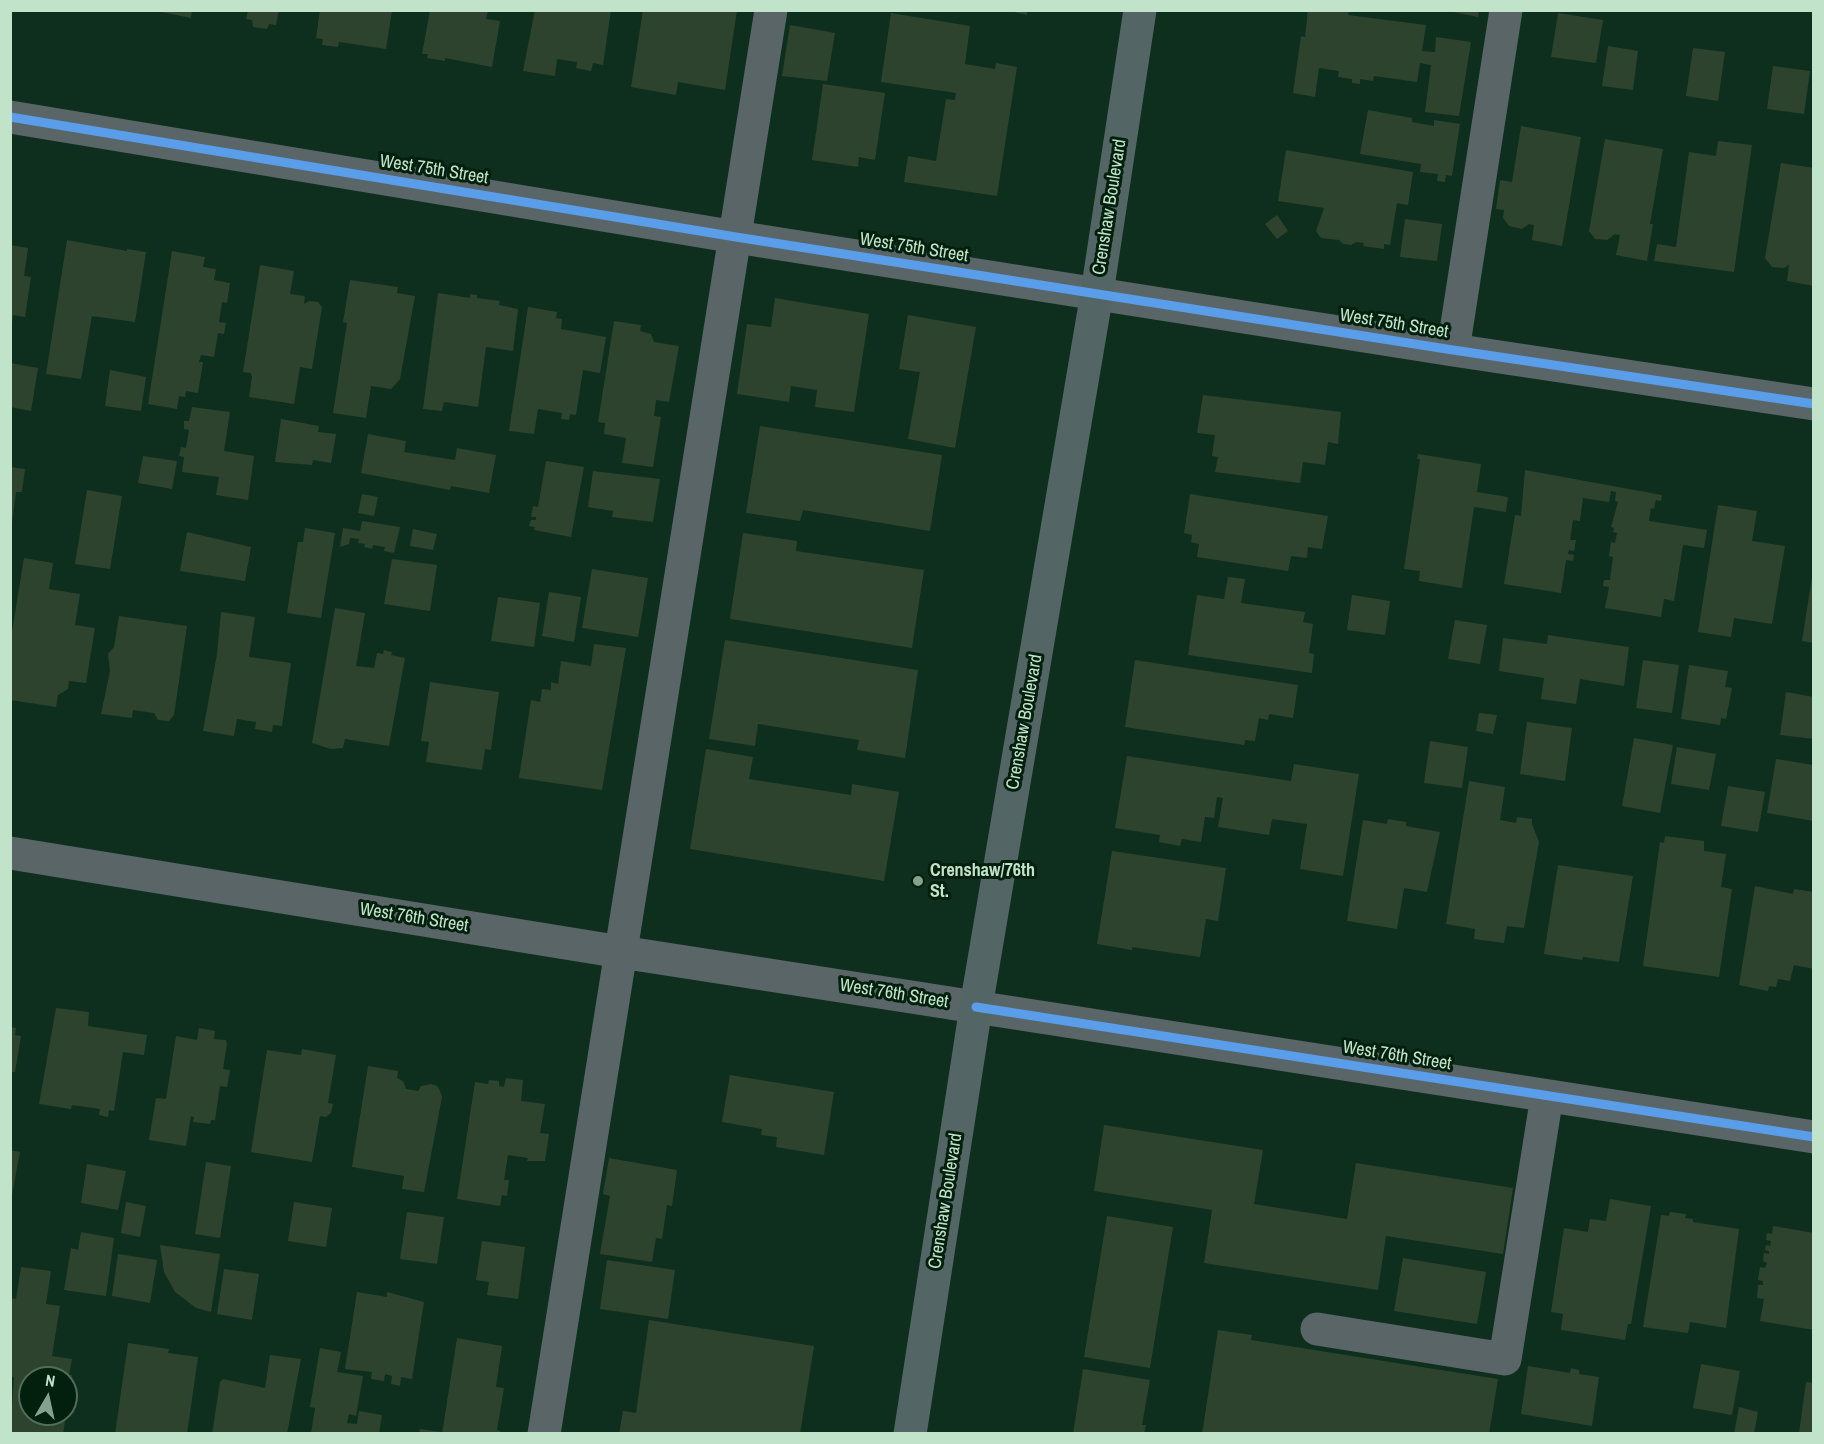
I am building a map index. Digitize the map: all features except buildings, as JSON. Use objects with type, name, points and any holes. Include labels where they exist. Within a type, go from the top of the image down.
[{"type":"main road","name":"Crenshaw Boulevard","points":[[910,1434],[976,1007],[1097,293],[1140,10]]},
{"type":"street","points":[[544,1434],[771,10]]},
{"type":"street","points":[[1453,350],[1506,10]]},
{"type":"street","name":"West 75th Street","points":[[10,117],[736,237],[1453,350],[1814,404]]},
{"type":"street","name":"West 76th Street","points":[[10,853],[621,952],[1814,1137]]},
{"type":"street","points":[[1317,1329],[1504,1359],[1547,1096]]},
{"type":"cycle path","points":[[10,117],[736,237],[1453,350],[1814,404]]},
{"type":"cycle path","points":[[976,1007],[1814,1137]]},
{"type":"place","name":"Crenshaw/76th St.","points":[[918,881]]}]
